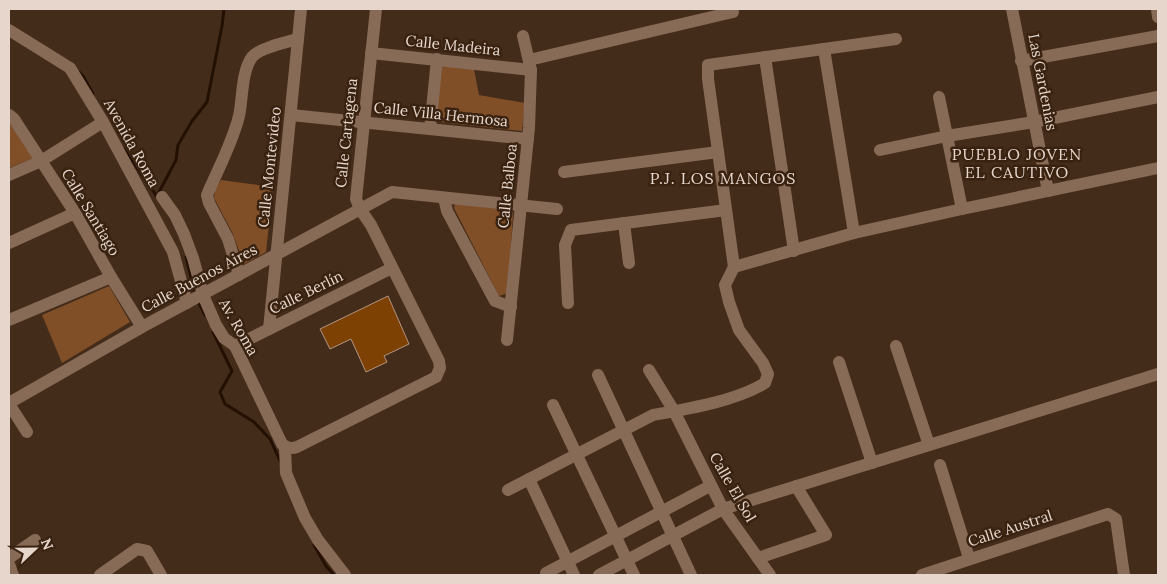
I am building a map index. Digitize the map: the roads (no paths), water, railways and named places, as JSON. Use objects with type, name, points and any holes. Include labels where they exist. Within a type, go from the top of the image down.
[{"type":"street","name":"Calle Montevideo","points":[[269,329],[301,9]]},
{"type":"street","name":"Calle Cartagena","points":[[283,446],[293,448],[434,379],[440,372],[439,361],[371,225],[356,200],[376,9]]},
{"type":"street","name":"Las Gardenias","points":[[1012,9],[1048,191]]},
{"type":"street","points":[[1157,9],[1158,17]]},
{"type":"street","name":"Calle Madeira","points":[[371,53],[530,65],[732,12]]},
{"type":"street","name":"Avenida Roma","points":[[9,30],[70,68],[103,122],[174,252],[187,303]]},
{"type":"street","name":"Calle Balboa","points":[[508,340],[528,139],[530,65],[523,36]]},
{"type":"street","points":[[1022,61],[1158,36]]},
{"type":"street","points":[[239,276],[228,239],[209,203],[207,195],[232,139],[239,116],[247,68],[253,55],[277,44],[298,38]]},
{"type":"street","points":[[508,490],[653,415],[674,412],[735,396],[764,383],[768,374],[763,363],[739,330],[725,285],[734,267],[708,79],[708,65],[896,39]]},
{"type":"street","points":[[824,49],[854,233]]},
{"type":"street","points":[[765,57],[794,251]]},
{"type":"street","points":[[430,129],[437,59]]},
{"type":"street","points":[[939,97],[962,209]]},
{"type":"street","points":[[880,150],[1158,97]]},
{"type":"street","name":"Calle Santiago","points":[[9,115],[14,119],[75,213],[142,327]]},
{"type":"street","name":"Calle Villa Hermosa","points":[[290,115],[528,139]]},
{"type":"street","points":[[9,175],[41,161],[103,122]]},
{"type":"street","points":[[564,172],[718,152]]},
{"type":"street","points":[[734,267],[854,233],[1158,168]]},
{"type":"street","name":"Calle Buenos Aires","points":[[9,404],[142,327],[392,192],[557,209]]},
{"type":"street","name":"Av. Roma","points":[[162,197],[175,215],[184,234],[203,295],[216,325],[224,338],[235,346],[283,446]]},
{"type":"street","points":[[444,198],[447,211],[495,301],[511,307]]},
{"type":"street","points":[[568,303],[565,245],[571,230],[726,210]]},
{"type":"street","points":[[9,242],[75,213]]},
{"type":"street","points":[[624,223],[630,263]]},
{"type":"street","name":"Calle Berlín","points":[[235,346],[392,268]]},
{"type":"street","points":[[9,320],[111,277]]},
{"type":"street","points":[[896,346],[929,445]]},
{"type":"street","points":[[839,362],[872,463]]},
{"type":"street","name":"Calle El Sol","points":[[649,370],[674,412],[723,509],[770,575]]},
{"type":"street","points":[[599,575],[723,509],[1158,374]]},
{"type":"street","points":[[598,375],[691,575]]},
{"type":"street","points":[[9,404],[27,432]]},
{"type":"street","points":[[553,405],[634,575]]},
{"type":"street","points":[[283,446],[286,473],[304,518],[345,575]]},
{"type":"street","points":[[940,465],[969,558]]},
{"type":"street","points":[[529,479],[574,575]]},
{"type":"street","points":[[546,573],[710,486]]},
{"type":"street","points":[[758,558],[826,535],[796,486]]},
{"type":"street","name":"Calle Austral","points":[[922,575],[969,558],[1108,514],[1116,519],[1124,575]]},
{"type":"street","points":[[9,558],[35,540]]},
{"type":"street","points":[[100,575],[137,549],[147,551],[161,575]]},
{"type":"street","points":[[9,564],[13,575]]},
{"type":"waterway","points":[[158,194],[176,160],[178,145],[192,121],[207,102],[224,9]]},
{"type":"waterway","points":[[79,72],[93,94]]},
{"type":"waterway","points":[[124,149],[158,198]]},
{"type":"waterway","points":[[186,257],[194,290]]},
{"type":"waterway","points":[[199,303],[205,315]]},
{"type":"waterway","points":[[213,332],[232,371],[220,392],[225,404],[254,422],[270,439],[281,463]]},
{"type":"waterway","points":[[314,545],[326,566],[334,575]]},
{"type":"district","name":"PUEBLO JOVEN EL CAUTIVO","points":[[1017,163]]},
{"type":"district","name":"P.J. LOS MANGOS","points":[[723,178]]}]
